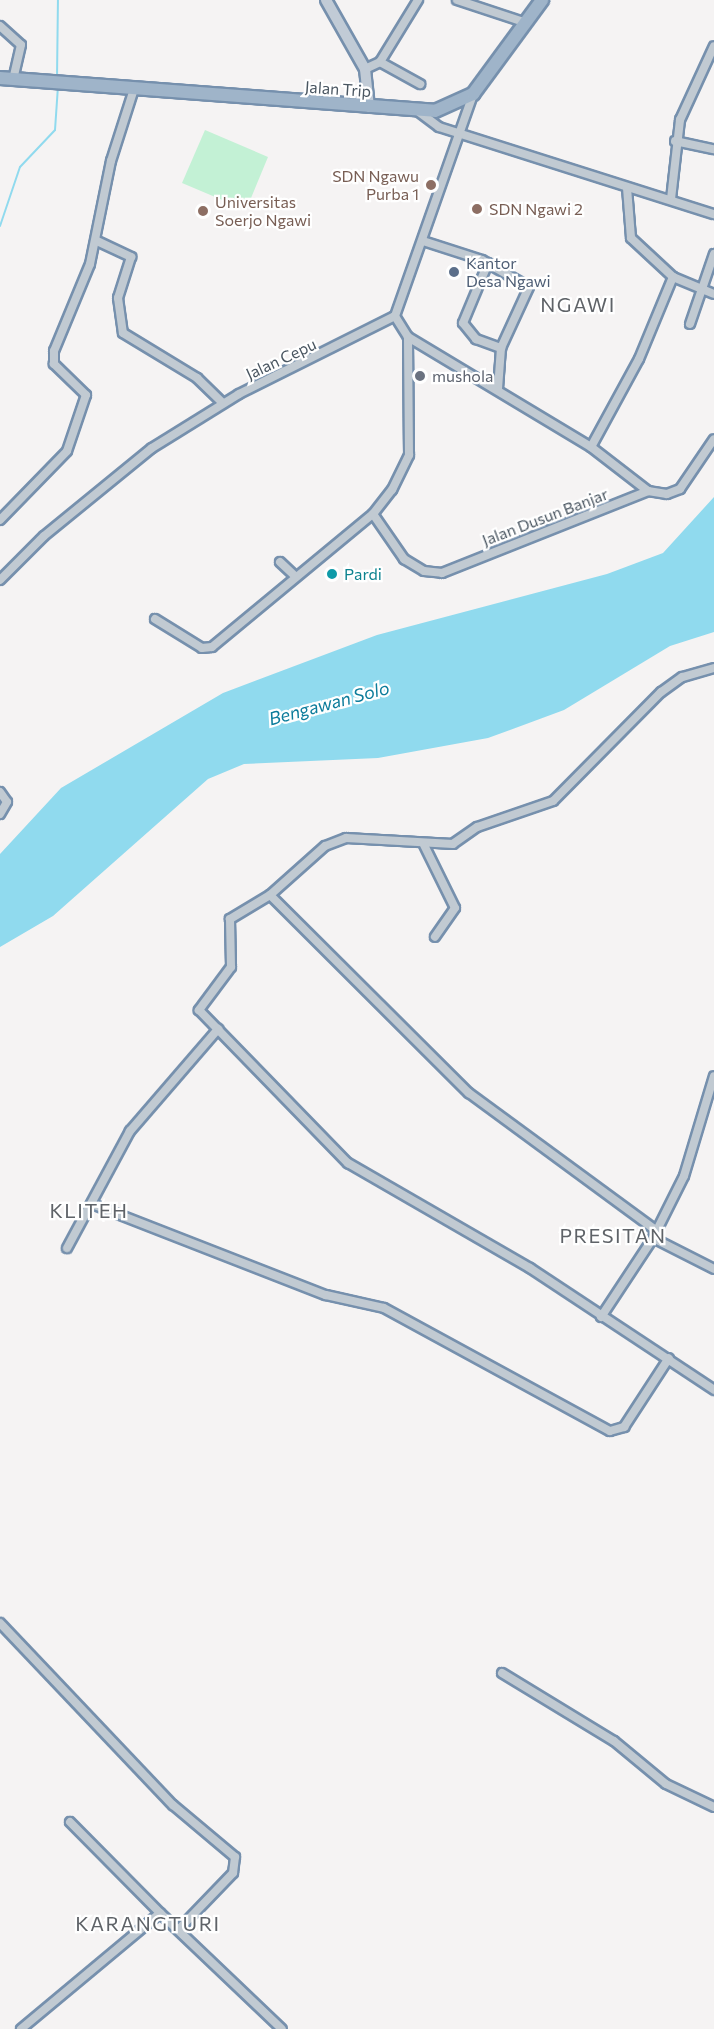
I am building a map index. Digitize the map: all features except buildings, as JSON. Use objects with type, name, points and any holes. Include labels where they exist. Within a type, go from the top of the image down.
[{"type":"highway","name":"Jalan Trip","points":[[0,78],[418,112],[444,109],[473,94],[542,0]]},
{"type":"main road","points":[[326,0],[365,69],[369,107]]},
{"type":"street","points":[[365,69],[380,62],[418,0]]},
{"type":"street","points":[[457,0],[524,22]]},
{"type":"street","points":[[0,26],[21,45],[13,79]]},
{"type":"street","points":[[671,199],[675,141],[714,46]]},
{"type":"street","points":[[380,62],[420,84]]},
{"type":"street","points":[[0,520],[70,443],[86,392],[52,357],[97,241],[110,167],[134,89]]},
{"type":"street","points":[[155,619],[207,649],[239,628],[295,576],[373,514],[401,478],[409,455],[408,337],[395,316],[461,134],[473,94]]},
{"type":"street","points":[[418,112],[431,124],[714,214]]},
{"type":"street","points":[[675,141],[714,149]]},
{"type":"street","points":[[627,188],[629,235],[673,277],[714,294]]},
{"type":"street","points":[[97,241],[131,257],[118,298],[123,333],[197,378],[223,403]]},
{"type":"street","points":[[423,241],[488,263],[529,290],[501,348],[498,389]]},
{"type":"street","points":[[690,324],[704,290],[714,254]]},
{"type":"street","points":[[488,263],[463,323],[476,339],[501,348]]},
{"type":"street","points":[[591,447],[639,359],[673,277]]},
{"type":"street","name":"Jalan Cepu","points":[[2,574],[119,472],[223,403],[395,316]]},
{"type":"street","name":"Jalan Dusun Banjar","points":[[408,337],[591,447],[648,490],[667,494],[680,489],[714,439]]},
{"type":"street","name":"Jalan Dusun Banjar","points":[[373,514],[404,559],[442,573],[648,490]]},
{"type":"street","points":[[280,562],[295,576]]},
{"type":"street","points":[[714,668],[682,677],[661,692],[553,801],[477,827],[453,844],[424,845],[339,839],[270,895],[228,922],[231,967],[199,1008],[348,1163],[489,1243],[601,1317],[669,1358],[714,1390]]},
{"type":"street","points":[[0,792],[7,802],[0,814]]},
{"type":"street","points":[[424,845],[455,908],[435,937]]},
{"type":"street","points":[[270,895],[469,1093],[655,1235],[714,1269]]},
{"type":"street","points":[[67,1248],[130,1131],[218,1029]]},
{"type":"street","points":[[601,1317],[655,1235],[693,1155],[702,1105],[714,1076]]},
{"type":"street","points":[[92,1204],[326,1296],[384,1308],[610,1431],[624,1427],[669,1358]]},
{"type":"street","points":[[0,1623],[168,1801],[236,1857],[233,1873],[180,1928]]},
{"type":"street","points":[[502,1673],[614,1741],[666,1784],[714,1807]]},
{"type":"street","points":[[70,1822],[160,1913],[180,1928],[282,2029]]},
{"type":"street","points":[[21,2029],[160,1913]]},
{"type":"green space","points":[[205,130],[268,157],[246,210],[182,183]]},
{"type":"water","name":"Bengawan Solo","points":[[714,497],[714,632],[670,646],[564,710],[488,738],[378,758],[244,764],[208,779],[53,916],[0,947],[0,854],[61,788],[223,693],[377,635],[607,574],[663,553]]},
{"type":"waterway","points":[[57,78],[58,0]]},
{"type":"waterway","points":[[0,226],[20,167],[55,130],[58,86]]},
{"type":"place","name":"SDN Ngawu Purba 1","points":[[431,185]]},
{"type":"place","name":"SDN Ngawi 2","points":[[477,209]]},
{"type":"place","name":"Universitas Soerjo Ngawi","points":[[203,211]]},
{"type":"place","name":"Kantor Desa Ngawi","points":[[454,272]]},
{"type":"place","name":"mushola","points":[[420,376]]},
{"type":"place","name":"Pardi","points":[[332,574]]},
{"type":"district","name":"NGAWI","points":[[578,304]]},
{"type":"district","name":"KLITEH","points":[[89,1210]]},
{"type":"district","name":"PRESITAN","points":[[613,1235]]},
{"type":"district","name":"KARANGTURI","points":[[148,1923]]}]
